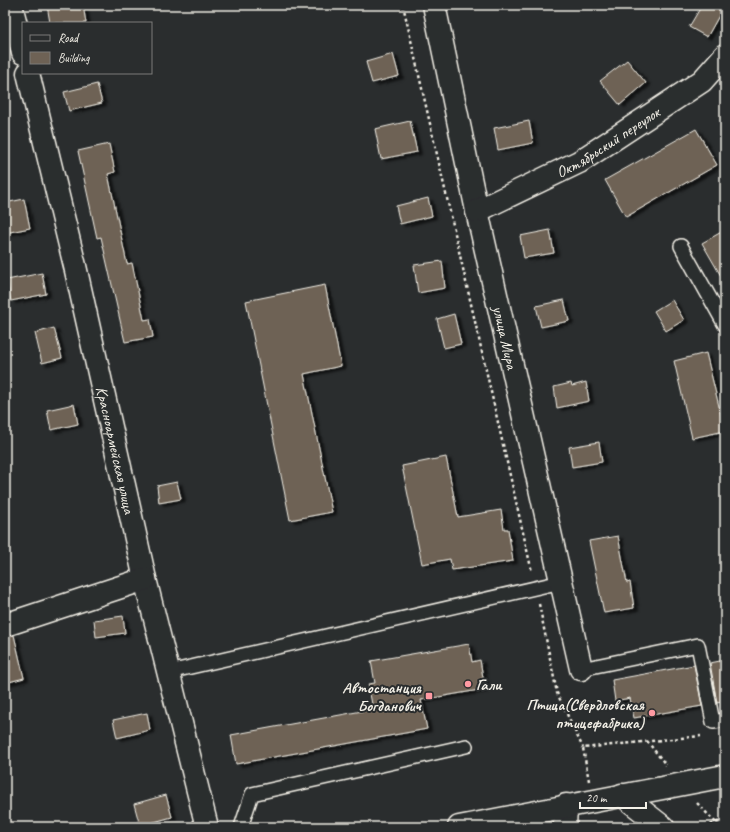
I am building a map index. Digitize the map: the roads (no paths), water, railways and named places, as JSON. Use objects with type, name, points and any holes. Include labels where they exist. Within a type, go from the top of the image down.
[{"type":"street","points":[[11,5],[22,49]]},
{"type":"street","name":"улица Мира","points":[[434,5],[477,210],[581,669]]},
{"type":"street","name":"Октябрьский переулок","points":[[477,210],[579,162],[702,81],[725,55]]},
{"type":"street","name":"Красноармейская улица","points":[[28,74],[75,266],[145,579],[207,827]]},
{"type":"street","points":[[5,626],[145,579]]},
{"type":"street","points":[[459,827],[592,800],[725,776]]},
{"type":"street","points":[[622,795],[664,827]]},
{"type":"street","points":[[565,827],[566,805]]},
{"type":"lane","points":[[681,246],[725,325]]},
{"type":"lane","points":[[169,672],[561,582]]},
{"type":"lane","points":[[581,669],[698,645],[713,722],[725,720]]},
{"type":"lane","points":[[241,827],[252,794],[466,746]]},
{"type":"place","name":"Гали","points":[[468,684]]},
{"type":"place","name":"Автостанция Богданович","points":[[429,696]]},
{"type":"place","name":"Птица(Свердловская птицефабрика)","points":[[652,713]]}]
